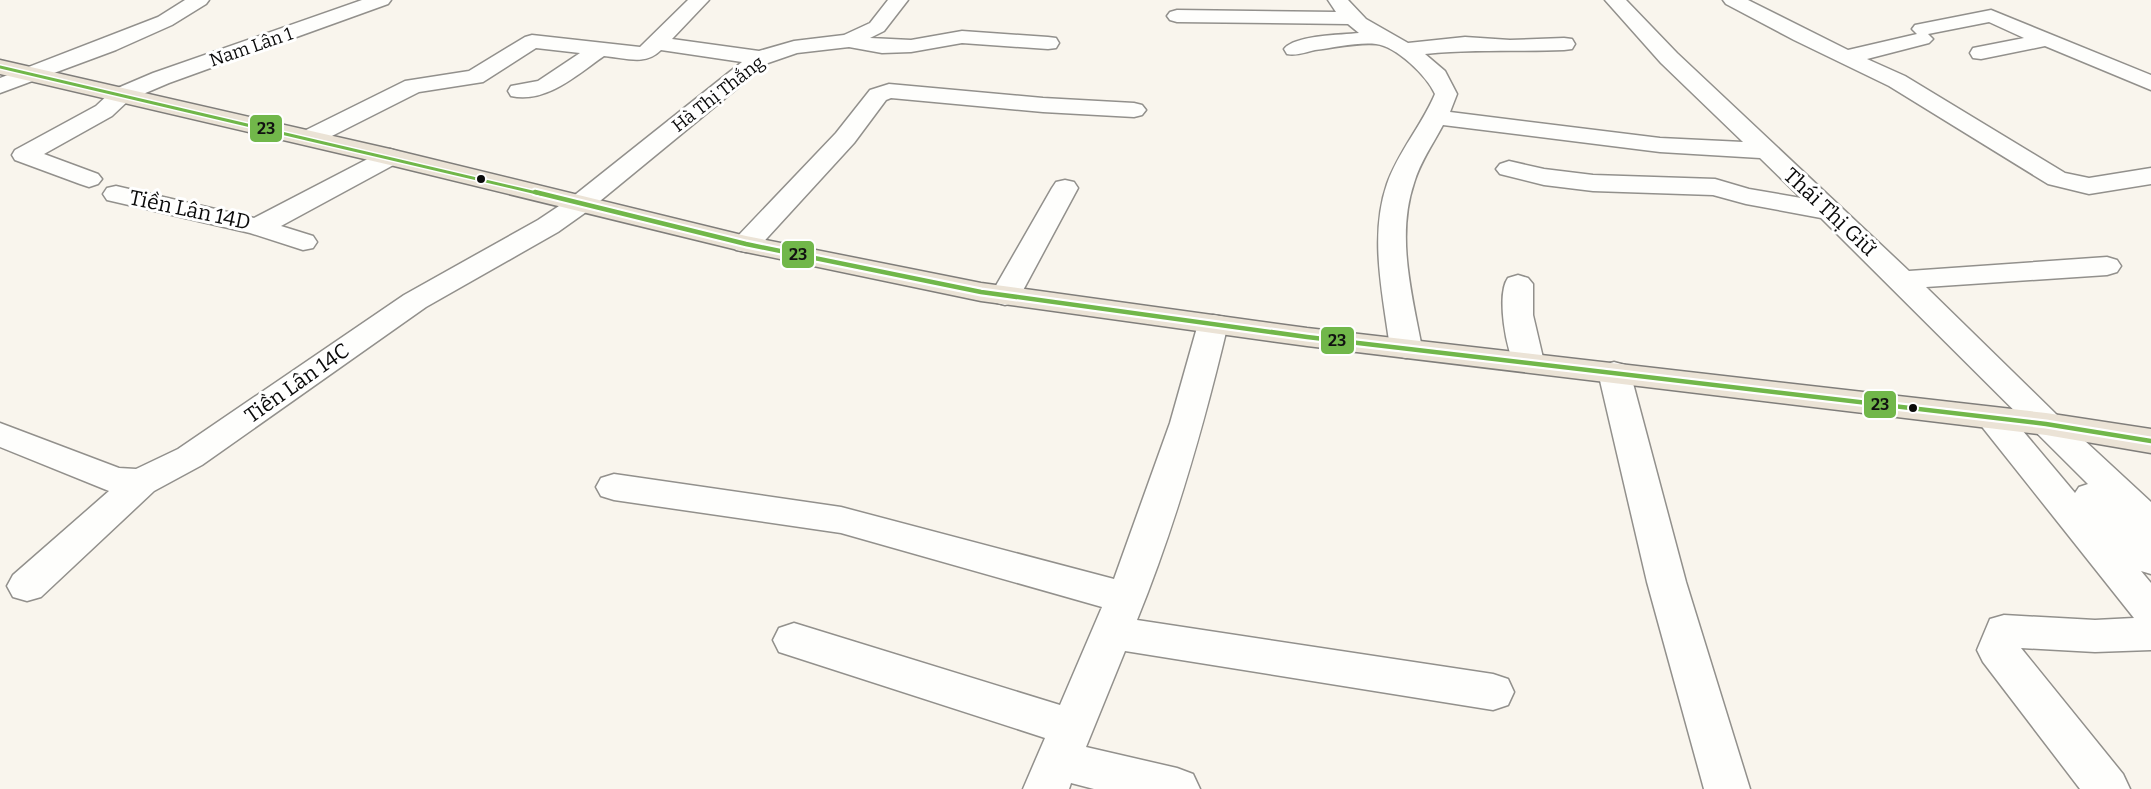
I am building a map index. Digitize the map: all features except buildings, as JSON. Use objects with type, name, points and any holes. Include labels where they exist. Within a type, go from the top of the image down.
[{"type":"main road","points":[[0,67],[390,157],[746,244],[1005,296],[1213,324],[1995,420],[2049,438],[2151,441]]},
{"type":"street","points":[[0,86],[165,21],[199,0]]},
{"type":"street","name":"Nam Lân 1","points":[[121,95],[161,78],[381,0]]},
{"type":"street","points":[[309,138],[413,86],[475,77],[532,41],[645,54],[699,0]]},
{"type":"street","name":"Hà Thị Thắng","points":[[580,204],[760,58],[794,47],[849,41],[877,27],[898,0]]},
{"type":"street","name":"Thái Thị Giữ","points":[[1615,0],[1661,50],[1902,280],[2049,438]]},
{"type":"street","points":[[1733,0],[1897,81],[2057,179],[2089,186],[2151,176]]},
{"type":"street","points":[[1969,6],[2151,83]]},
{"type":"street","points":[[1178,16],[1262,8],[1344,9],[1364,29],[1405,50],[1435,74],[1446,94],[1437,117],[1417,147],[1401,184],[1393,218],[1392,252],[1406,348]]},
{"type":"street","points":[[1846,57],[1991,16]]},
{"type":"street","points":[[1295,49],[1306,45],[1379,37]]},
{"type":"street","points":[[849,41],[882,47],[911,46],[962,38],[1048,43]]},
{"type":"street","points":[[1981,53],[2048,39]]},
{"type":"street","points":[[658,42],[760,58]]},
{"type":"street","points":[[1405,50],[1465,43],[1510,46],[1564,44]]},
{"type":"street","points":[[519,91],[545,86],[600,49]]},
{"type":"street","points":[[746,244],[845,138],[878,95],[889,91],[1043,105],[1134,110]]},
{"type":"street","points":[[88,179],[24,155],[104,111],[121,95]]},
{"type":"street","points":[[1437,117],[1660,144],[1766,151]]},
{"type":"street","name":"Tiền Lân 14D","points":[[116,194],[258,227],[390,157]]},
{"type":"street","points":[[1509,169],[1593,183],[1714,187],[1746,196],[1829,211]]},
{"type":"street","points":[[1005,296],[1065,188]]},
{"type":"street","name":"Tiền Lân 14C","points":[[27,586],[141,482],[190,457],[415,301],[548,226],[580,204]]},
{"type":"street","points":[[258,227],[303,242]]},
{"type":"street","points":[[1902,280],[2107,266]]},
{"type":"street","points":[[1518,284],[1518,315],[1528,362]]},
{"type":"street","points":[[1059,759],[1138,570],[1187,423],[1213,324]]},
{"type":"street","points":[[1614,372],[1648,514],[1703,714],[1727,789]]},
{"type":"street","points":[[1995,420],[2150,629],[2095,636],[2004,632],[1998,650],[2107,789]]},
{"type":"street","points":[[0,435],[115,480],[141,482]]},
{"type":"street","points":[[2049,438],[2151,524]]},
{"type":"street","points":[[2049,438],[2151,560]]},
{"type":"street","points":[[614,487],[841,520],[1119,616],[1323,664],[1492,692]]},
{"type":"street","points":[[794,640],[1059,759],[1177,789]]},
{"type":"transit line","name":"23","points":[[0,67],[390,157],[746,244],[981,292],[1307,337],[2046,424],[2151,441]]}]
